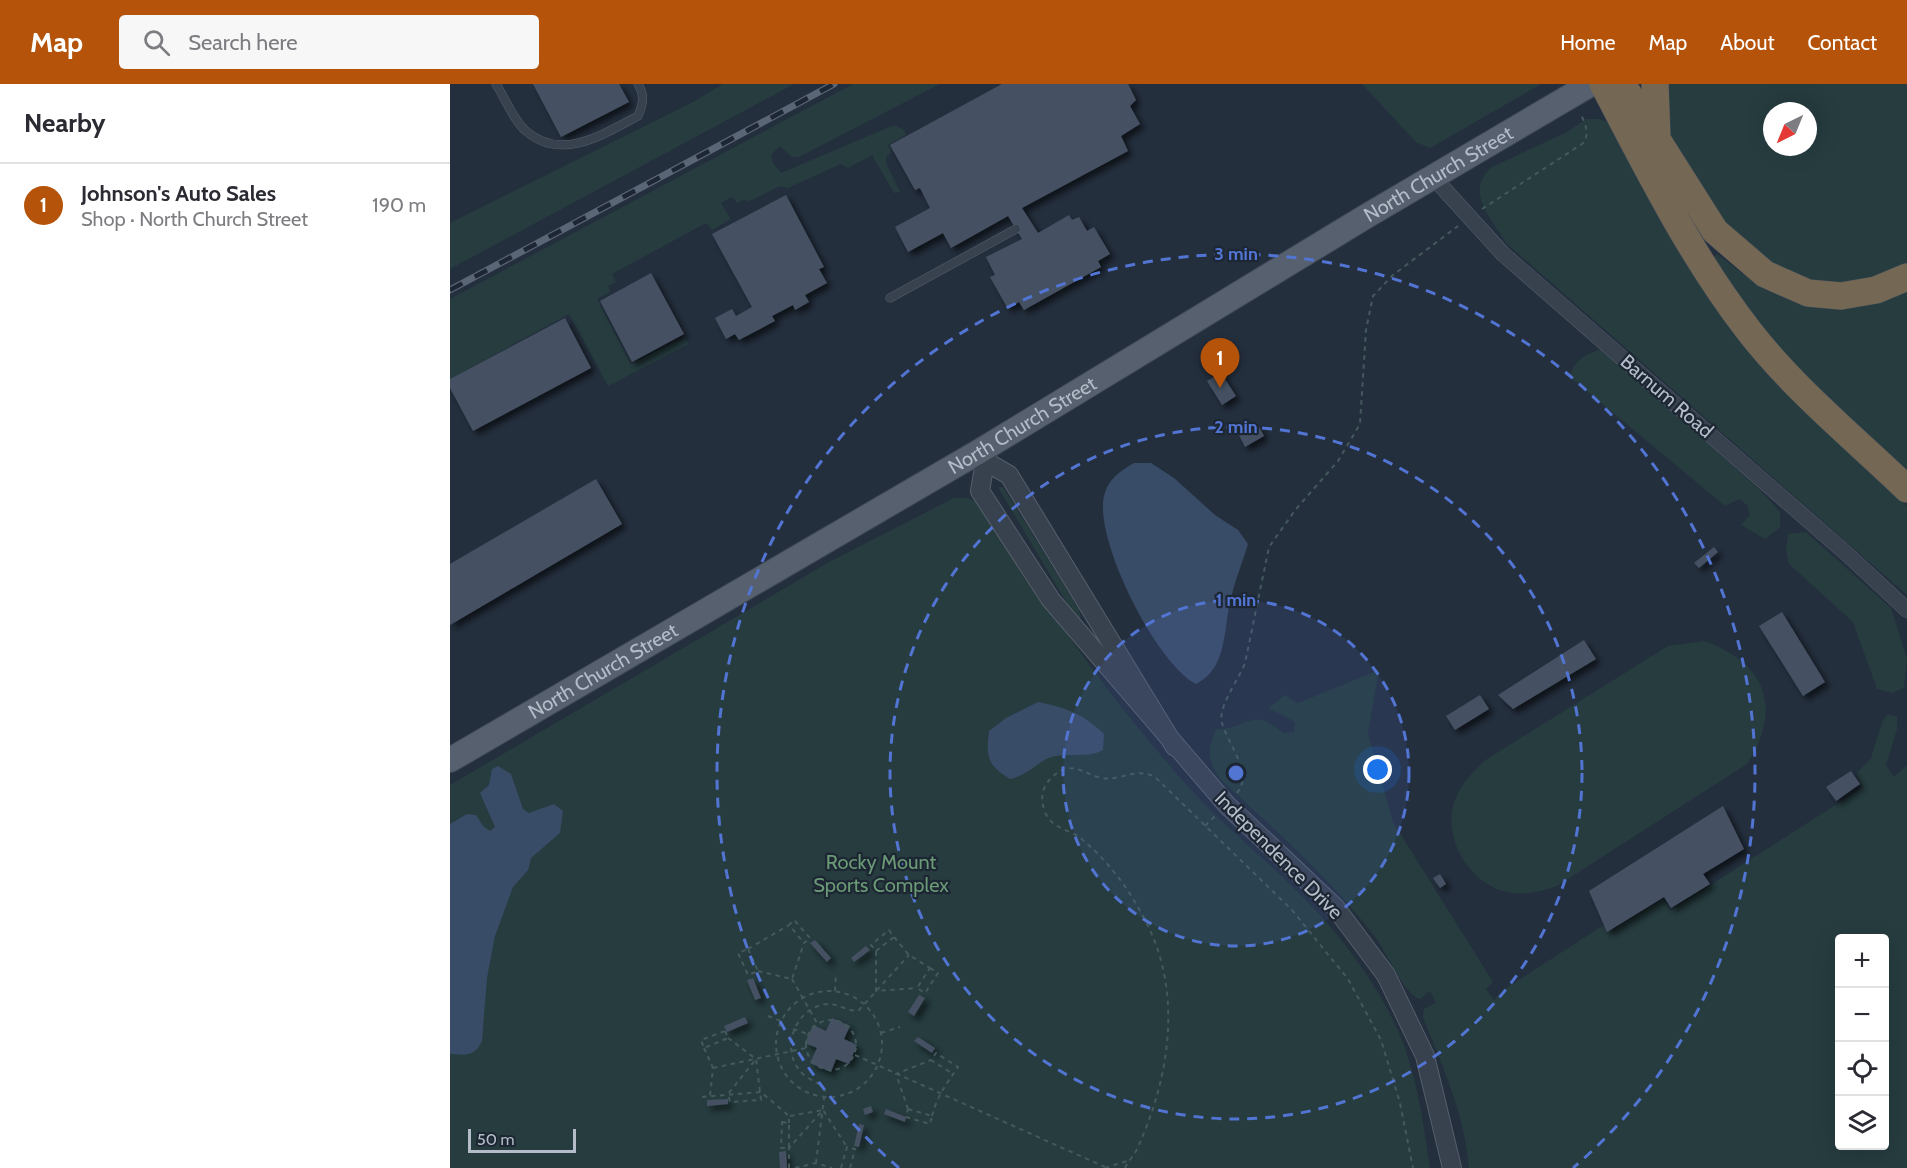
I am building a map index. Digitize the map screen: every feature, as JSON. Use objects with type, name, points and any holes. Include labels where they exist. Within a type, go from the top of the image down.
[{"type":"highway","points":[[1603,84],[1680,230],[1749,332],[1811,397],[1907,489]]},
{"type":"highway","points":[[1622,84],[1715,231],[1765,274],[1808,292],[1841,296],[1876,290],[1907,277]]},
{"type":"highway","points":[[1655,84],[1658,142]]},
{"type":"main road","name":"North Church Street","points":[[450,760],[983,456],[1433,177],[1590,84]]},
{"type":"street","name":"Barnum Road","points":[[1433,177],[1503,254],[1847,554],[1907,610]]},
{"type":"street","points":[[983,456],[1009,475],[1175,747]]},
{"type":"street","points":[[983,456],[980,491],[1051,600],[1175,747]]},
{"type":"street","name":"Independence Drive","points":[[1175,747],[1227,804],[1335,907],[1386,975],[1425,1056],[1452,1168]]},
{"type":"lane","points":[[496,84],[525,131],[549,144],[580,145],[638,116],[643,103],[643,93],[638,84]]},
{"type":"lane","points":[[890,298],[1016,229]]},
{"type":"path","points":[[1485,207],[1581,144],[1586,136],[1585,123]]},
{"type":"path","points":[[1238,792],[1242,784],[1239,761],[1221,723],[1221,710],[1245,663],[1269,548],[1296,509],[1338,461],[1356,435],[1363,410],[1366,330],[1373,297],[1392,275],[1456,227]]},
{"type":"path","points":[[1125,1168],[1136,1152],[1158,1096],[1164,1070],[1169,1024],[1166,990],[1159,956],[1148,926],[1118,875],[1084,840],[1052,823],[1043,803],[1042,792],[1046,782],[1065,768],[1074,768],[1107,778],[1132,772],[1149,774],[1162,783],[1204,827],[1292,910],[1348,979],[1381,1040],[1400,1103],[1413,1168]]},
{"type":"path","points":[[1204,827],[1216,815]]},
{"type":"path","points":[[792,979],[804,944],[810,939],[794,920],[738,953],[748,975],[758,970],[792,979],[817,1023]]},
{"type":"path","points":[[789,924],[804,944]]},
{"type":"path","points":[[888,930],[909,955],[938,973],[925,993],[917,988],[876,991],[876,951],[871,945],[888,930]]},
{"type":"path","points":[[876,951],[894,937]]},
{"type":"path","points":[[748,949],[758,970]]},
{"type":"path","points":[[816,1163],[825,1090],[822,1085],[803,1074],[791,1052],[794,1029],[810,1011],[830,1003],[854,1011],[864,1005],[909,955]]},
{"type":"path","points":[[917,988],[930,968]]},
{"type":"path","points":[[835,991],[836,973]]},
{"type":"path","points":[[835,991],[846,993],[864,1005],[879,1023],[883,1042],[877,1066],[870,1079],[856,1091],[833,1098],[814,1096],[798,1088],[784,1074],[776,1054],[776,1036],[780,1021],[793,1003],[803,998],[809,994],[835,991]]},
{"type":"path","points":[[768,1016],[780,1021]]},
{"type":"path","points":[[829,1019],[846,1023],[852,1030],[857,1042],[855,1055],[843,1068],[834,1070],[821,1068],[814,1064],[806,1048],[808,1034],[817,1023],[829,1019]]},
{"type":"path","points":[[881,1033],[900,1027]]},
{"type":"path","points":[[794,1029],[808,1034]]},
{"type":"path","points":[[710,1096],[712,1068],[701,1040],[725,1030],[728,1038],[756,1059],[761,1092],[760,1100],[730,1102],[728,1094]]},
{"type":"path","points":[[704,1048],[728,1038]]},
{"type":"path","points":[[712,1068],[806,1048]]},
{"type":"path","points":[[936,1053],[958,1067],[939,1093],[930,1124],[906,1117],[908,1109],[896,1074],[932,1060],[936,1053]]},
{"type":"path","points":[[855,1055],[1105,1167],[1128,1161]]},
{"type":"path","points":[[728,1094],[756,1059]]},
{"type":"path","points":[[932,1060],[953,1074]]},
{"type":"path","points":[[702,1097],[761,1092],[789,1116],[789,1168]]},
{"type":"path","points":[[908,1109],[932,1116]]},
{"type":"path","points":[[789,1116],[823,1110]]},
{"type":"path","points":[[823,1110],[847,1147],[855,1149],[850,1168]]},
{"type":"path","points":[[789,1123],[782,1122],[781,1148],[789,1148],[823,1110]]},
{"type":"path","points":[[841,1168],[847,1147]]},
{"type":"path","points":[[795,1168],[816,1163],[832,1168]]},
{"type":"green space","points":[[723,84],[794,84],[450,269],[450,223],[693,102]]},
{"type":"green space","points":[[853,84],[940,84],[799,157],[792,157],[780,146],[771,155],[773,163],[781,173],[894,125],[904,130],[906,135],[888,145],[891,153],[886,157],[886,163],[900,192],[894,193],[872,155],[848,168],[841,164],[788,188],[780,186],[748,202],[745,199],[737,203],[732,197],[721,203],[731,219],[712,230],[706,223],[612,274],[616,282],[608,286],[610,292],[597,299],[631,364],[685,337],[689,344],[608,386],[569,314],[450,379],[450,299]]},
{"type":"green space","points":[[1362,84],[1541,84],[1430,148],[1416,142]]},
{"type":"green space","points":[[1663,84],[1907,84],[1907,267],[1873,284],[1823,286],[1773,266],[1720,218],[1676,149],[1664,122]]},
{"type":"green space","points":[[1587,119],[1600,119],[1613,125],[1811,415],[1907,506],[1907,595],[1506,243],[1488,215],[1480,196],[1480,186],[1484,176],[1492,167],[1565,133]]},
{"type":"green space","points":[[1717,254],[1759,286],[1907,285],[1907,479],[1797,369],[1755,319],[1712,258]]},
{"type":"green space","points":[[1601,349],[1759,489],[1780,512],[1780,527],[1765,539],[1741,525],[1750,515],[1747,505],[1739,499],[1725,506],[1570,377],[1578,362]]},
{"type":"green space","points":[[998,487],[1003,487],[1079,609],[1081,620],[1075,617]]},
{"type":"green space","name":"Rocky Mount Sports Complex","points":[[954,498],[968,498],[981,504],[1076,647],[1156,749],[1213,812],[1304,898],[1357,961],[1380,995],[1405,1047],[1418,1098],[1430,1168],[450,1168],[450,785],[831,561]]},
{"type":"green space","points":[[1806,532],[1891,608],[1907,659],[1904,688],[1892,693],[1877,689],[1853,622],[1789,564],[1786,551],[1788,534]]},
{"type":"green space","points":[[1704,641],[1725,650],[1742,662],[1754,675],[1762,690],[1766,706],[1764,724],[1758,744],[1747,764],[1557,886],[1535,892],[1512,893],[1499,890],[1475,875],[1459,852],[1454,839],[1452,812],[1456,796],[1475,770],[1487,759],[1668,646]]},
{"type":"green space","points":[[1379,670],[1368,734],[1393,822],[1493,982],[1486,989],[1494,1000],[1506,988],[1607,923],[1613,930],[1663,898],[1670,911],[1862,788],[1857,773],[1871,758],[1882,722],[1888,714],[1897,717],[1897,729],[1886,765],[1894,777],[1907,765],[1907,1168],[1469,1168],[1458,1110],[1423,1017],[1424,1009],[1436,1003],[1430,991],[1420,999],[1407,989],[1380,944],[1340,895],[1302,855],[1221,780],[1213,767],[1210,749],[1216,729],[1236,726],[1256,719],[1284,733],[1294,732],[1295,722],[1268,708],[1285,695],[1298,703]]},
{"type":"water","points":[[1134,463],[1151,463],[1174,478],[1215,515],[1238,530],[1248,544],[1233,591],[1218,661],[1206,678],[1196,684],[1180,672],[1163,652],[1147,627],[1131,599],[1109,541],[1103,516],[1104,496],[1115,476]]},
{"type":"water","points":[[1038,702],[1066,709],[1089,722],[1104,734],[1103,750],[1086,755],[1050,757],[1023,774],[1010,779],[992,765],[988,754],[989,731],[1006,718]]},
{"type":"water","points":[[498,766],[511,774],[523,809],[529,813],[554,804],[563,811],[560,833],[531,858],[528,870],[513,887],[495,936],[487,978],[482,1041],[473,1052],[465,1055],[450,1054],[450,824],[467,814],[476,815],[483,826],[490,831],[495,827],[480,793],[489,785],[492,769]]},
{"type":"building","points":[[533,84],[619,84],[629,102],[561,137]]},
{"type":"building","points":[[1002,84],[1128,84],[1136,100],[1130,106],[1140,124],[1121,136],[1128,151],[1022,208],[1038,233],[1069,215],[1072,220],[1079,217],[1087,231],[1094,227],[1110,254],[1098,261],[1101,267],[1024,310],[1019,302],[1008,309],[990,277],[995,275],[986,257],[1022,239],[1008,216],[951,248],[943,233],[908,252],[895,227],[930,208],[920,188],[915,190],[890,145]]},
{"type":"building","points":[[786,195],[824,267],[819,269],[827,283],[805,295],[809,302],[795,310],[793,305],[772,316],[775,321],[739,340],[735,334],[726,339],[715,318],[732,309],[736,316],[752,307],[712,234]]},
{"type":"building","points":[[651,273],[684,334],[632,362],[600,301]]},
{"type":"building","points":[[565,318],[591,368],[473,431],[450,388],[450,379]]},
{"type":"building","points":[[1221,373],[1236,396],[1222,405],[1207,381]]},
{"type":"building","points":[[1257,423],[1264,436],[1245,447],[1238,433]]},
{"type":"building","points":[[596,479],[622,524],[450,625],[450,564]]},
{"type":"building","points":[[1714,547],[1718,552],[1699,568],[1694,563]]},
{"type":"building","points":[[1782,612],[1825,682],[1803,696],[1759,626]]},
{"type":"building","points":[[1584,640],[1596,659],[1513,709],[1498,695]]},
{"type":"building","points":[[1480,695],[1489,709],[1455,730],[1446,716]]},
{"type":"building","points":[[1851,771],[1860,784],[1836,801],[1826,787]]},
{"type":"building","points":[[1723,806],[1744,849],[1703,874],[1710,884],[1671,908],[1664,897],[1607,932],[1589,891]]},
{"type":"building","points":[[1440,874],[1446,884],[1440,888],[1433,878]]},
{"type":"building","points":[[815,940],[831,958],[827,962],[810,943]]},
{"type":"building","points":[[866,946],[870,950],[854,962],[851,958]]},
{"type":"building","points":[[753,978],[761,998],[755,1000],[747,980]]},
{"type":"building","points":[[919,995],[925,998],[914,1016],[908,1012]]},
{"type":"building","points":[[745,1017],[748,1023],[727,1032],[724,1026]]},
{"type":"building","points":[[832,1018],[850,1026],[844,1039],[857,1045],[849,1064],[836,1059],[831,1072],[810,1063],[817,1048],[805,1043],[813,1025],[826,1031]]},
{"type":"building","points":[[918,1037],[935,1048],[932,1053],[914,1041]]},
{"type":"building","points":[[728,1099],[728,1104],[707,1106],[707,1100]]},
{"type":"building","points":[[871,1106],[873,1112],[865,1115],[863,1109]]},
{"type":"building","points":[[886,1109],[906,1117],[905,1122],[884,1114]]},
{"type":"building","points":[[859,1124],[864,1125],[859,1147],[854,1146]]},
{"type":"building","points":[[786,1151],[787,1168],[780,1168],[779,1152]]},
{"type":"railway","points":[[450,290],[834,84]]},
{"type":"place","name":"Johnson's Auto Sales","points":[[1220,388]]}]
